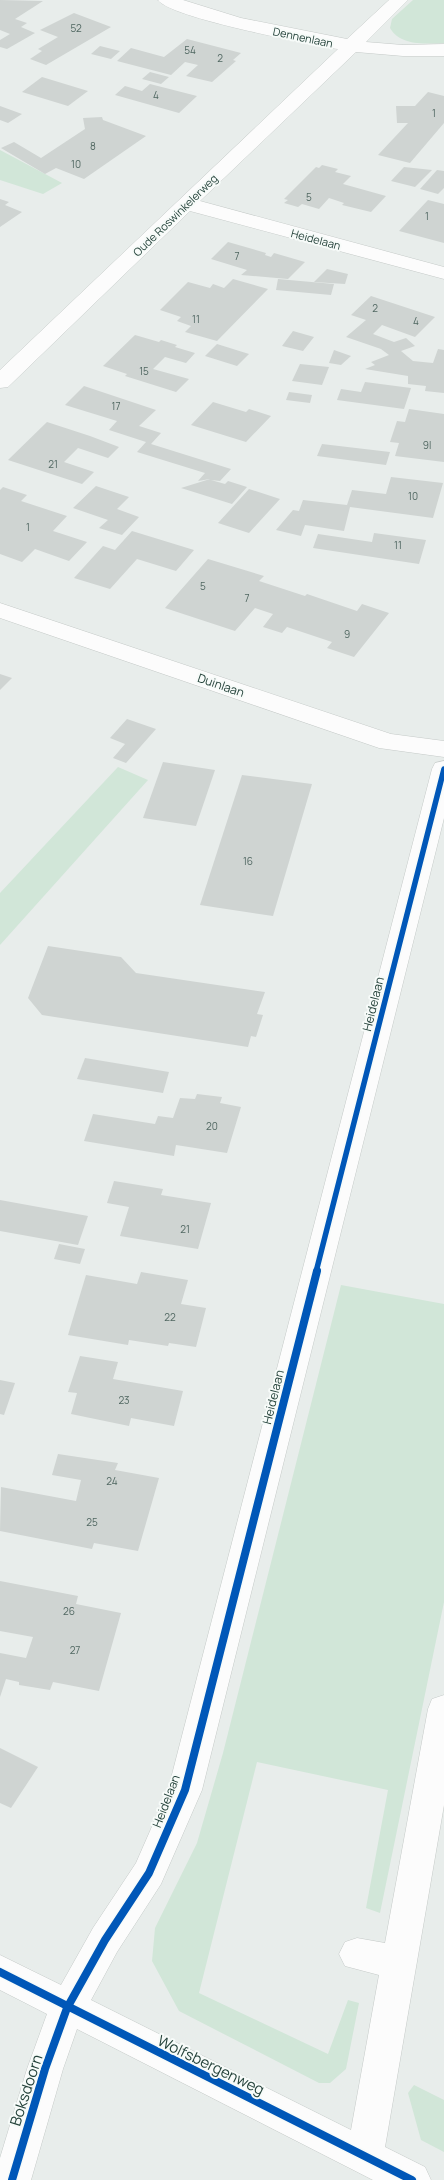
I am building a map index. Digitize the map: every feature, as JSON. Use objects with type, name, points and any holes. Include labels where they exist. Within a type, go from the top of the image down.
[{"type":"street","name":"Dennenlaan","points":[[167,0],[234,22],[349,47],[414,52],[444,50]]},
{"type":"street","name":"Oude Roswinkelerweg","points":[[0,382],[399,0]]},
{"type":"street","name":"Heidelaan","points":[[187,204],[444,273]]},
{"type":"street","name":"Duinlaan","points":[[0,610],[388,742],[444,748]]},
{"type":"street","name":"Heidelaan","points":[[68,2008],[105,1940],[149,1873],[185,1790],[444,769]]},
{"type":"street","points":[[365,2156],[444,1709]]},
{"type":"street","points":[[357,1954],[399,1962]]},
{"type":"street","name":"Wolfsbergenweg","points":[[0,1972],[412,2180]]},
{"type":"street","name":"Boksdoorn","points":[[12,2180],[45,2068],[68,2008]]},
{"type":"green space","points":[[413,0],[444,0],[444,43],[414,43],[394,34],[390,28],[392,19]]},
{"type":"green space","points":[[0,150],[62,183],[43,194],[0,180]]},
{"type":"green space","points":[[118,767],[148,780],[0,945],[0,893]]},
{"type":"green space","points":[[341,1285],[444,1304],[444,1602],[380,1913],[366,1908],[388,1790],[257,1762],[199,1993],[328,2054],[348,2000],[359,2003],[346,2069],[330,2083],[319,2083],[179,2011],[152,1961],[155,1928],[197,1843],[223,1753]]},
{"type":"green space","points":[[414,2085],[444,2100],[444,2152],[421,2140],[408,2093]]},
{"type":"building","points":[[0,0],[43,1],[15,19],[27,23],[21,27],[35,33],[7,49],[0,47],[0,40],[10,34],[0,30]]},
{"type":"building","points":[[74,13],[111,27],[46,65],[30,59],[42,51],[38,49],[58,37],[40,30]]},
{"type":"building","points":[[187,39],[241,53],[233,60],[236,61],[212,82],[186,76],[198,65],[185,62],[171,75],[117,61],[131,48],[164,57]]},
{"type":"building","points":[[100,46],[120,51],[111,59],[91,54]]},
{"type":"building","points":[[150,72],[169,77],[161,84],[142,79]]},
{"type":"building","points":[[42,77],[88,91],[68,106],[22,92]]},
{"type":"building","points":[[150,84],[197,96],[179,113],[115,95],[125,86],[142,91]]},
{"type":"building","points":[[428,92],[444,96],[444,123],[410,163],[378,155],[408,123],[397,123],[396,106],[415,106]]},
{"type":"building","points":[[0,106],[22,114],[8,123],[0,120]]},
{"type":"building","points":[[102,117],[103,120],[146,136],[84,179],[56,168],[45,174],[1,148],[14,142],[41,158],[85,129],[83,118]]},
{"type":"building","points":[[322,165],[338,169],[335,172],[351,176],[343,184],[386,196],[371,212],[342,205],[344,203],[329,198],[319,209],[302,204],[298,207],[284,203],[288,200],[284,199],[316,167],[319,168]]},
{"type":"building","points":[[404,167],[432,170],[415,187],[391,181]]},
{"type":"building","points":[[437,170],[444,171],[444,188],[438,194],[420,189]]},
{"type":"building","points":[[0,199],[9,202],[5,205],[22,212],[0,227]]},
{"type":"building","points":[[428,200],[444,204],[444,243],[399,231]]},
{"type":"building","points":[[228,242],[266,253],[265,255],[271,257],[274,253],[305,262],[288,279],[241,275],[247,270],[211,259]]},
{"type":"building","points":[[327,269],[348,274],[345,284],[314,282]]},
{"type":"building","points":[[233,279],[268,289],[217,341],[185,332],[191,326],[177,321],[181,317],[160,310],[188,282],[210,288],[213,284],[224,288]]},
{"type":"building","points":[[278,279],[334,284],[331,295],[276,290]]},
{"type":"building","points":[[371,296],[435,317],[415,337],[382,325],[373,334],[394,342],[406,338],[415,346],[401,351],[413,361],[433,363],[438,349],[444,350],[444,393],[425,391],[426,386],[408,384],[408,376],[365,369],[375,365],[371,362],[389,355],[381,349],[346,337],[366,320],[351,315]]},
{"type":"building","points":[[293,331],[314,337],[303,351],[282,346]]},
{"type":"building","points":[[135,335],[159,342],[161,340],[177,345],[175,347],[195,353],[186,363],[165,357],[153,369],[189,379],[176,392],[125,376],[127,374],[103,366]]},
{"type":"building","points":[[217,344],[249,354],[237,366],[205,356]]},
{"type":"building","points":[[334,350],[351,356],[341,365],[329,363]]},
{"type":"building","points":[[300,364],[329,367],[322,385],[292,381]]},
{"type":"building","points":[[365,382],[411,388],[404,409],[337,400],[341,389],[361,392]]},
{"type":"building","points":[[84,386],[156,410],[139,426],[161,433],[151,444],[231,469],[220,481],[211,480],[225,484],[228,481],[247,487],[232,504],[181,488],[210,479],[198,481],[205,473],[137,452],[146,442],[109,430],[117,421],[65,405]]},
{"type":"building","points":[[289,392],[312,395],[310,403],[286,400]]},
{"type":"building","points":[[213,402],[246,412],[249,409],[271,416],[246,442],[191,425]]},
{"type":"building","points":[[409,409],[444,414],[444,462],[395,456],[399,443],[390,442],[397,421],[405,422]]},
{"type":"building","points":[[47,422],[119,447],[108,458],[78,448],[64,462],[94,472],[82,484],[8,460]]},
{"type":"building","points":[[322,444],[390,452],[386,465],[317,456]]},
{"type":"building","points":[[391,477],[443,483],[433,518],[350,507],[344,531],[305,525],[301,536],[276,530],[293,510],[299,511],[303,500],[347,505],[352,490],[386,494]]},
{"type":"building","points":[[96,486],[129,497],[117,509],[139,517],[122,535],[99,528],[108,520],[73,508]]},
{"type":"building","points":[[3,487],[27,495],[21,501],[67,516],[53,531],[87,542],[69,561],[35,549],[22,562],[0,554],[0,490]]},
{"type":"building","points":[[249,489],[280,499],[249,533],[218,523]]},
{"type":"building","points":[[132,531],[194,550],[176,571],[137,559],[110,589],[74,578],[103,546],[115,550]]},
{"type":"building","points":[[374,533],[426,540],[419,564],[313,548],[318,534],[372,542]]},
{"type":"building","points":[[208,559],[264,576],[259,581],[305,596],[307,594],[357,611],[362,604],[389,613],[354,657],[327,648],[332,642],[287,627],[282,633],[263,627],[273,614],[255,608],[235,631],[165,608]]},
{"type":"building","points":[[0,674],[12,678],[0,690]]},
{"type":"building","points":[[127,719],[156,729],[126,763],[113,758],[125,744],[110,738]]},
{"type":"building","points":[[163,762],[215,770],[196,826],[143,818]]},
{"type":"building","points":[[242,775],[312,784],[273,916],[200,905]]},
{"type":"building","points":[[48,946],[121,957],[136,973],[265,992],[257,1014],[263,1015],[256,1037],[251,1036],[248,1047],[42,1015],[28,998]]},
{"type":"building","points":[[85,1058],[169,1072],[163,1093],[77,1079]]},
{"type":"building","points":[[197,1094],[222,1097],[220,1103],[241,1107],[227,1153],[176,1145],[174,1156],[84,1141],[93,1114],[155,1124],[158,1116],[173,1118],[180,1098],[195,1099]]},
{"type":"building","points":[[114,1181],[163,1189],[161,1195],[211,1203],[198,1249],[120,1236],[129,1207],[107,1203]]},
{"type":"building","points":[[0,1200],[88,1216],[78,1245],[0,1231]]},
{"type":"building","points":[[59,1244],[85,1249],[80,1264],[54,1259]]},
{"type":"building","points":[[141,1272],[188,1280],[181,1304],[206,1308],[196,1347],[169,1343],[168,1346],[129,1340],[128,1345],[68,1335],[86,1275],[137,1284]]},
{"type":"building","points":[[80,1356],[118,1362],[113,1379],[183,1391],[174,1426],[131,1418],[129,1426],[71,1414],[77,1393],[68,1392]]},
{"type":"building","points":[[0,1380],[15,1383],[4,1415],[0,1414]]},
{"type":"building","points":[[58,1454],[118,1463],[115,1470],[159,1478],[138,1551],[94,1543],[92,1549],[0,1531],[1,1487],[76,1501],[81,1480],[52,1475]]},
{"type":"building","points":[[0,1581],[78,1596],[76,1604],[121,1613],[99,1691],[53,1682],[50,1690],[19,1685],[19,1682],[6,1679],[0,1697],[0,1653],[26,1658],[33,1637],[0,1631]]},
{"type":"building","points":[[0,1748],[38,1767],[11,1808],[0,1803]]},
{"type":"cycle path","points":[[12,2180],[45,2069],[67,2008],[105,1940],[149,1873],[185,1790],[444,769]]},
{"type":"cycle path","points":[[0,1972],[412,2180]]}]
